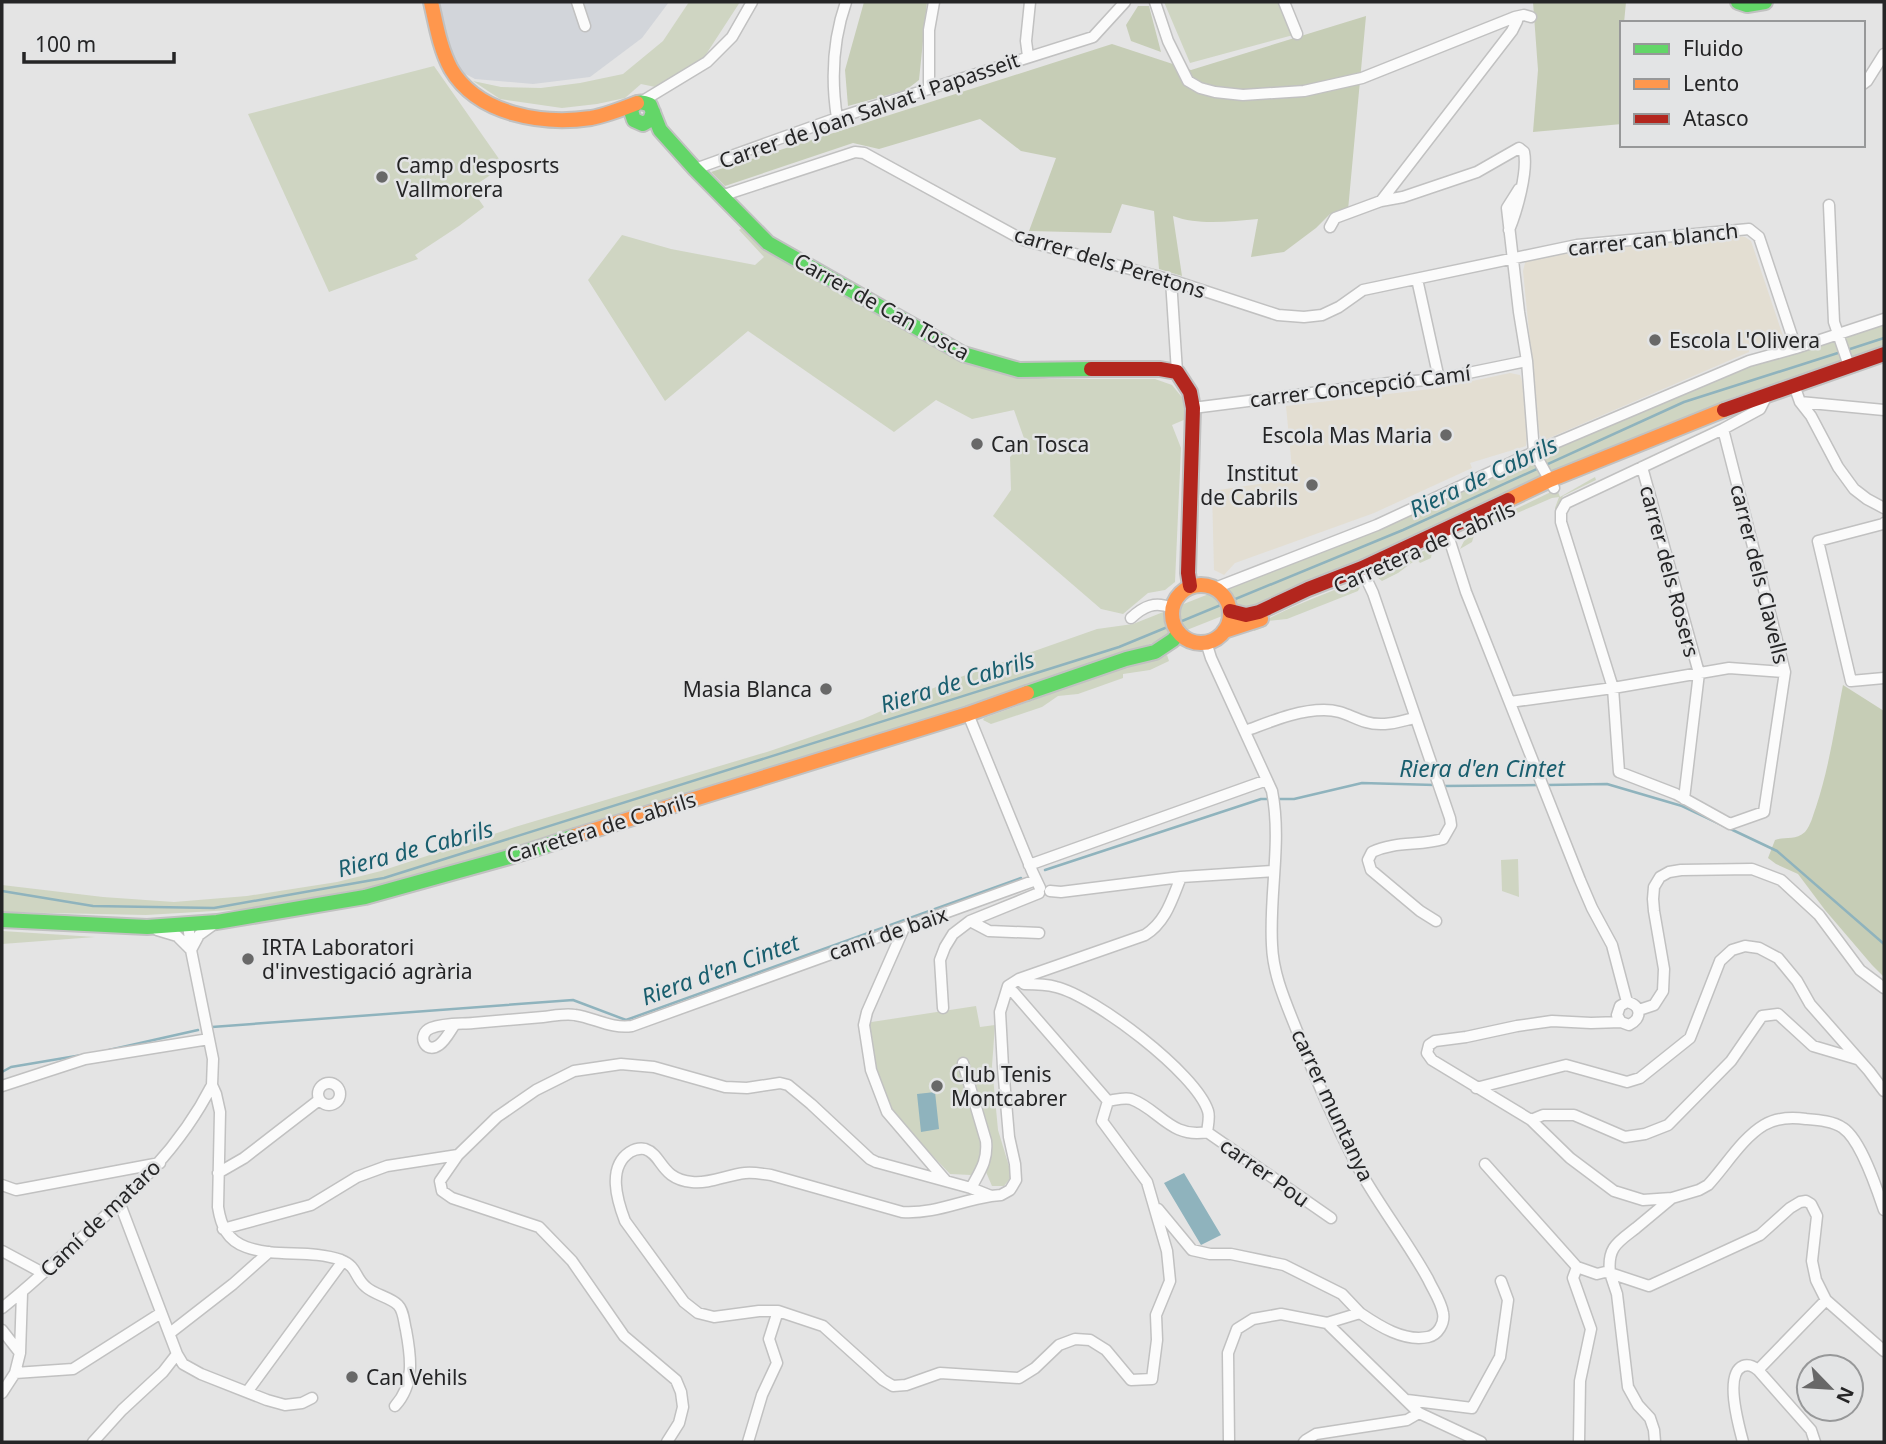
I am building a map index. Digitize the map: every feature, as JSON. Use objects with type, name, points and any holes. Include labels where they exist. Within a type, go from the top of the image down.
[{"type":"street","points":[[431,2],[452,71],[470,92],[491,106],[527,117],[560,120],[588,118],[646,106],[674,82],[706,62],[732,37],[752,2]]},
{"type":"street","points":[[578,2],[585,26]]},
{"type":"street","points":[[837,118],[833,92],[835,58],[841,15],[846,2]]},
{"type":"street","points":[[929,88],[929,30],[934,2]]},
{"type":"street","points":[[1028,56],[1026,41],[1030,2]]},
{"type":"street","name":"Carrer de Joan Salvat i Papasseit","points":[[611,114],[652,125],[695,169],[837,118],[1093,37],[1125,2]]},
{"type":"street","points":[[1155,2],[1168,41],[1188,81],[1199,88],[1243,95],[1304,91],[1362,78],[1516,17],[1531,17]]},
{"type":"street","points":[[1284,2],[1297,34]]},
{"type":"street","points":[[1738,2],[1747,5],[1765,2]]},
{"type":"street","points":[[1381,201],[1513,31],[1516,17]]},
{"type":"street","points":[[1865,82],[1884,54]]},
{"type":"street","points":[[633,106],[646,106],[650,120],[638,122],[631,111],[633,106]]},
{"type":"street","name":"Carrer de Joan Salvat i Papasseit","points":[[646,106],[660,131]]},
{"type":"street","points":[[1330,226],[1335,218],[1477,172],[1519,148],[1524,152],[1526,162],[1521,185],[1507,208],[1536,455],[1550,482]]},
{"type":"street","name":"carrer dels Peretons","points":[[721,196],[855,152],[864,153],[1023,240],[1171,280],[1278,315],[1304,317],[1322,314],[1339,307],[1363,290],[1513,257]]},
{"type":"street","name":"Carrer de Can Tosca","points":[[695,169],[768,243],[963,354],[1019,370],[1160,369],[1177,372]]},
{"type":"street","points":[[1829,205],[1835,321],[1848,363]]},
{"type":"street","name":"carrer can blanch","points":[[1513,257],[1577,245],[1749,229],[1759,237],[1796,348]]},
{"type":"street","points":[[1417,279],[1439,379]]},
{"type":"street","points":[[1171,280],[1177,372],[1190,393],[1193,408],[1188,573],[1190,586]]},
{"type":"street","points":[[1215,588],[1377,526],[1749,361],[1840,336],[1884,319]]},
{"type":"street","name":"Carretera de Cabrils","points":[[1224,631],[1266,617],[1289,605],[1365,576],[1550,482],[1620,451],[1848,363],[1884,354]]},
{"type":"street","name":"carrer Concepció Camí","points":[[1193,408],[1439,379],[1527,361]]},
{"type":"street","points":[[1794,385],[1800,402],[1854,489],[1884,508]]},
{"type":"street","points":[[1613,688],[1561,522],[1566,503],[1723,429],[1760,409],[1768,394]]},
{"type":"street","points":[[1800,402],[1884,410]]},
{"type":"street","name":"carrer dels Clavells","points":[[1613,688],[1619,772],[1684,799],[1730,824],[1764,812],[1785,672],[1723,429]]},
{"type":"street","name":"carrer dels Rosers","points":[[1642,467],[1699,673],[1684,799]]},
{"type":"street","points":[[1884,526],[1818,541],[1851,681],[1884,678]]},
{"type":"street","points":[[1447,533],[1466,592],[1588,898],[1612,944],[1627,1002]]},
{"type":"street","name":"Carretera de Cabrils","points":[[1230,611],[1246,615],[1259,612],[1308,589],[1447,533]]},
{"type":"street","points":[[1365,576],[1451,825],[1443,839],[1381,848],[1372,852],[1368,860],[1371,870],[1420,911],[1436,920]]},
{"type":"street","points":[[1198,584],[1215,588],[1227,601],[1230,611],[1224,631],[1206,642],[1191,641],[1179,633],[1174,625],[1171,617],[1175,599],[1181,591],[1190,586],[1198,584]]},
{"type":"street","points":[[1131,618],[1142,608],[1153,605],[1163,604],[1172,608]]},
{"type":"street","name":"Carretera de Cabrils","points":[[2,920],[72,925],[147,926],[217,922],[375,894],[513,856],[968,714],[1126,659],[1155,652],[1179,633]]},
{"type":"street","name":"carrer muntanya","points":[[1206,642],[1211,659],[1272,791],[1277,814],[1272,946],[1278,982],[1316,1080],[1356,1163],[1418,1262],[1444,1315],[1442,1326],[1433,1336],[1418,1339],[1379,1326],[1360,1313]]},
{"type":"street","points":[[1510,702],[1729,668],[1785,672]]},
{"type":"street","points":[[1245,731],[1289,716],[1323,710],[1343,712],[1366,722],[1382,724],[1414,718]]},
{"type":"street","points":[[943,1008],[940,960],[953,934],[970,921],[1041,888],[968,714]]},
{"type":"street","points":[[1029,864],[1267,780]]},
{"type":"street","points":[[1639,1010],[1654,1005],[1663,991],[1664,969],[1654,911],[1654,887],[1660,877],[1681,870],[1752,869],[1782,880],[1819,915],[1860,970],[1884,988]]},
{"type":"street","name":"camí de baix","points":[[455,1024],[573,1015],[619,1028],[632,1026],[904,928],[1041,888],[1061,892],[1181,877],[1274,871]]},
{"type":"street","points":[[1008,986],[1108,1101],[1102,1121],[1147,1182],[1167,1251],[1170,1282],[1156,1315],[1157,1340],[1152,1379],[1130,1380],[1106,1350],[1090,1340],[1074,1339],[1059,1345],[1035,1368],[1019,1378],[940,1373],[906,1385],[893,1386],[823,1326],[778,1311],[714,1317],[698,1313],[684,1302],[625,1221],[620,1206],[616,1173],[621,1160],[627,1154],[635,1149],[643,1149],[651,1153],[668,1174],[684,1181],[695,1183],[745,1173],[771,1175],[902,1212],[921,1213],[1010,1190],[1016,1180],[1009,1137],[1000,1012],[1008,986],[1019,979],[1145,935],[1157,928],[1181,877]]},
{"type":"street","points":[[970,921],[989,931],[1039,933]]},
{"type":"street","points":[[191,950],[199,935],[217,922]]},
{"type":"street","points":[[188,923],[213,1059],[212,1085],[220,1112],[218,1207],[223,1228],[229,1237],[247,1248],[313,1254],[343,1261],[354,1268],[365,1286],[399,1306],[411,1358],[407,1384],[402,1399],[395,1406]]},
{"type":"street","points":[[147,926],[177,936],[191,950]]},
{"type":"street","points":[[904,928],[867,1012],[864,1025],[871,1070],[887,1112],[947,1182]]},
{"type":"street","points":[[1476,1088],[1566,1065],[1627,1082],[1640,1078],[1690,1038],[1720,961],[1732,950],[1745,946],[1759,948],[1777,958],[1797,981],[1810,1004],[1884,1091]]},
{"type":"street","points":[[1019,979],[1024,984],[1056,986],[1079,996],[1151,1045],[1196,1088],[1208,1111],[1207,1132]]},
{"type":"street","points":[[1621,1022],[1617,1015],[1618,1009],[1627,1002],[1634,1004],[1639,1010],[1638,1019],[1633,1024],[1552,1021],[1435,1041],[1429,1045],[1427,1052],[1432,1060],[1531,1120],[1570,1158],[1614,1191],[1643,1200],[1672,1198],[1699,1191],[1708,1185],[1750,1136],[1764,1125],[1780,1119],[1802,1118],[1843,1128],[1852,1137],[1868,1166],[1884,1210]]},
{"type":"street","points":[[1531,1120],[1543,1115],[1574,1115],[1625,1137],[1645,1134],[1668,1125],[1731,1061],[1762,1016],[1778,1014],[1813,1046],[1860,1060]]},
{"type":"street","points":[[2,1086],[85,1059],[209,1039]]},
{"type":"street","points":[[963,1063],[987,1150],[987,1158],[971,1188]]},
{"type":"street","points":[[667,1442],[679,1423],[683,1407],[676,1380],[624,1336],[572,1261],[539,1227],[452,1198],[442,1191],[440,1181],[458,1155],[497,1117],[536,1090],[574,1071],[621,1065],[654,1067],[725,1087],[747,1088],[780,1083],[811,1104],[870,1159],[996,1195]]},
{"type":"street","name":"Camí de mataro","points":[[2,1308],[120,1204],[160,1163],[199,1110],[212,1085]]},
{"type":"street","name":"carrer Pou","points":[[1108,1101],[1129,1098],[1180,1130],[1197,1134],[1207,1132],[1331,1217]]},
{"type":"street","points":[[218,1173],[244,1158],[319,1100]]},
{"type":"street","points":[[914,1173],[922,1153]]},
{"type":"street","points":[[223,1228],[311,1205],[357,1177],[387,1166],[458,1155]]},
{"type":"street","points":[[2,1185],[16,1190],[160,1163]]},
{"type":"street","points":[[1485,1164],[1577,1267],[1597,1274],[1610,1273],[1649,1286],[1760,1236],[1790,1208],[1800,1202],[1806,1202],[1817,1216],[1812,1261],[1816,1280],[1826,1300],[1884,1351]]},
{"type":"street","points":[[1655,1442],[1650,1418],[1638,1405],[1628,1387],[1617,1294],[1609,1265],[1612,1250],[1619,1239],[1672,1198]]},
{"type":"street","points":[[120,1204],[183,1364],[201,1374],[285,1405],[302,1403],[312,1398]]},
{"type":"street","points":[[1153,1205],[1192,1250],[1210,1254],[1231,1254],[1284,1265],[1342,1294],[1360,1313],[1327,1323],[1281,1314],[1253,1319],[1237,1329],[1228,1353],[1229,1442]]},
{"type":"street","points":[[2,1251],[43,1273]]},
{"type":"street","points":[[170,1333],[269,1252]]},
{"type":"street","points":[[247,1392],[343,1261]]},
{"type":"street","points":[[1577,1267],[1573,1278],[1591,1329],[1580,1381],[1579,1442]]},
{"type":"street","points":[[1407,1400],[1472,1408],[1500,1357],[1507,1300],[1501,1281]]},
{"type":"street","points":[[2,1393],[15,1373],[20,1353],[22,1293]]},
{"type":"street","points":[[1758,1370],[1826,1300]]},
{"type":"street","points":[[748,1442],[762,1395],[776,1363],[769,1339],[778,1311]]},
{"type":"street","points":[[15,1373],[74,1369],[161,1313]]},
{"type":"street","points":[[1327,1323],[1419,1413],[1481,1442]]},
{"type":"street","points":[[2,1330],[20,1353]]},
{"type":"street","points":[[93,1442],[122,1410],[163,1372],[177,1354]]},
{"type":"street","points":[[1743,1442],[1733,1387],[1738,1369],[1745,1365],[1752,1365],[1758,1370],[1811,1430],[1815,1442]]},
{"type":"street","points":[[1304,1442],[1315,1434],[1407,1420],[1419,1413]]},
{"type":"shaded area","points":[[422,2],[669,2],[642,38],[590,77],[533,84],[475,79],[437,59]]},
{"type":"shaded area","name":"Escola L'Olivera","points":[[1737,236],[1751,241],[1783,336],[1777,343],[1748,346],[1749,352],[1547,439],[1541,437],[1523,271],[1526,259]]},
{"type":"shaded area","points":[[1510,373],[1520,375],[1522,381],[1528,425],[1526,446],[1470,463],[1472,468],[1374,513],[1235,563],[1224,575],[1214,570],[1212,491],[1293,479],[1286,406],[1439,388]]},
{"type":"green space","points":[[689,2],[740,2],[703,59],[660,88],[641,84],[625,98],[562,108],[500,99],[473,81],[501,87],[541,88],[623,74],[663,41]]},
{"type":"green space","points":[[864,2],[927,2],[919,80],[906,90],[848,106],[845,70]]},
{"type":"green space","points":[[1164,2],[1282,2],[1297,34],[1190,63]]},
{"type":"green space","points":[[1533,2],[1626,2],[1624,21],[1620,21],[1620,124],[1533,132],[1538,70]]},
{"type":"green space","points":[[1138,6],[1149,6],[1161,52],[1131,41],[1126,25]]},
{"type":"green space","points":[[1366,16],[1348,210],[1330,214],[1284,252],[1251,257],[1258,219],[1205,222],[1173,216],[1182,276],[1159,269],[1154,211],[1122,204],[1111,233],[1029,231],[1056,158],[1021,151],[980,119],[879,149],[853,143],[725,186],[711,172],[1112,44],[1191,70]]},
{"type":"green space","name":"Camp d'esposrts Vallmorera","points":[[434,66],[504,166],[471,188],[484,207],[415,255],[418,259],[329,292],[248,114]]},
{"type":"green space","points":[[743,227],[773,253],[883,318],[970,364],[1009,375],[1049,379],[1155,379],[1172,385],[1185,401],[1186,419],[1172,425],[1181,448],[1175,582],[1165,590],[1148,593],[1123,614],[1101,609],[993,516],[1011,490],[1010,457],[1025,441],[1014,410],[972,419],[936,400],[894,432],[748,331],[665,401],[588,280],[622,235],[671,249],[755,265],[764,257],[739,230]]},
{"type":"green space","points":[[1884,323],[1884,347],[1734,397],[1577,462],[1383,554],[1256,606],[1245,607],[1164,639],[961,710],[600,824],[344,896],[248,909],[146,915],[2,912],[2,885],[174,902],[247,896],[337,882],[381,871],[515,827],[770,751],[863,719],[952,680],[1097,629],[1133,624],[1378,527],[1754,363]]},
{"type":"green space","points":[[1595,477],[1596,480],[1563,496],[1557,515],[1555,508],[1559,497],[1480,529],[1475,532],[1472,542],[1460,549],[1474,529],[1557,489],[1560,497]]},
{"type":"green space","points":[[1428,549],[1432,552],[1431,558],[1420,563],[1417,559],[1382,581],[1377,577],[1379,571]]},
{"type":"green space","points":[[1358,583],[1360,587],[1358,591],[1287,619],[1267,621],[1267,626],[1254,631],[1254,626],[1278,614]]},
{"type":"green space","points":[[1167,655],[1169,661],[1150,670],[1123,674],[1123,678],[1078,694],[1058,696],[1042,707],[991,724],[983,720],[1138,662],[1157,660]]},
{"type":"green space","points":[[1843,685],[1884,711],[1884,977],[1825,910],[1798,874],[1768,858],[1775,840],[1801,835],[1810,823],[1825,777]]},
{"type":"green space","points":[[1518,859],[1519,897],[1502,891],[1501,860]]},
{"type":"green space","points":[[2,931],[95,937],[2,944]]},
{"type":"green space","name":"Club Tenis Montcabrer","points":[[976,1006],[980,1027],[995,1025],[992,1066],[998,1130],[1012,1176],[1004,1186],[992,1186],[986,1172],[971,1175],[950,1174],[890,1111],[873,1070],[865,1023]]},
{"type":"water","points":[[935,1092],[939,1129],[921,1132],[917,1094]]},
{"type":"water","points":[[1184,1173],[1221,1235],[1201,1245],[1164,1183]]},
{"type":"waterway","name":"Riera de Cabrils","points":[[1847,350],[1884,338]]},
{"type":"waterway","name":"Riera de Cabrils","points":[[2,891],[93,906],[214,908],[384,878],[1119,647],[1403,530],[1684,402],[1841,352]]},
{"type":"waterway","name":"Riera d'en Cintet","points":[[1276,799],[1294,799],[1362,783],[1435,785]]},
{"type":"waterway","name":"Riera d'en Cintet","points":[[1547,785],[1607,784],[1682,806],[1777,851],[1884,944]]},
{"type":"waterway","name":"Riera d'en Cintet","points":[[1442,786],[1540,785]]},
{"type":"waterway","name":"Riera d'en Cintet","points":[[1045,870],[1261,799],[1269,799]]},
{"type":"waterway","name":"Riera d'en Cintet","points":[[212,1027],[573,1000],[626,1020],[1021,878]]},
{"type":"waterway","name":"Riera d'en Cintet","points":[[109,1050],[198,1030]]},
{"type":"waterway","name":"Riera d'en Cintet","points":[[2,1072],[11,1067],[82,1055]]},
{"type":"traffic: fast","points":[[1738,2],[1747,5],[1765,2]]},
{"type":"traffic: fast","points":[[653,112],[650,120],[643,124],[634,120],[631,111],[634,105],[639,103],[650,105],[660,130],[768,243],[963,354],[1019,370],[1091,369]]},
{"type":"traffic: fast","points":[[1027,693],[1126,659],[1155,652],[1179,633]]},
{"type":"traffic: fast","points":[[2,920],[147,927],[217,922],[365,897],[575,836]]},
{"type":"traffic: slow","points":[[431,2],[441,45],[451,69],[463,85],[495,107],[533,118],[572,120],[603,115],[637,103]]},
{"type":"traffic: slow","points":[[1508,500],[1550,480],[1724,410]]},
{"type":"traffic: slow","points":[[1201,585],[1222,593],[1230,614],[1222,635],[1201,643],[1180,635],[1172,614],[1180,593],[1201,585]]},
{"type":"traffic: slow","points":[[1224,631],[1261,619]]},
{"type":"traffic: slow","points":[[575,836],[968,714],[1027,693]]},
{"type":"traffic: jam","points":[[1724,410],[1884,354]]},
{"type":"traffic: jam","points":[[1091,369],[1160,369],[1177,372],[1190,392],[1193,408],[1188,573],[1190,586]]},
{"type":"traffic: jam","points":[[1230,611],[1246,615],[1259,612],[1362,568],[1508,500]]},
{"type":"place","name":"Camp d'esposrts Vallmorera","points":[[382,177]]},
{"type":"place","name":"Escola L'Olivera","points":[[1655,340]]},
{"type":"place","name":"Escola Mas Maria","points":[[1446,435]]},
{"type":"place","name":"Can Tosca","points":[[977,444]]},
{"type":"place","name":"Institut de Cabrils","points":[[1312,485]]},
{"type":"place","name":"Masia Blanca","points":[[826,689]]},
{"type":"place","name":"IRTA Laboratori d'investigació agrària","points":[[248,959]]},
{"type":"place","name":"Club Tenis Montcabrer","points":[[937,1086]]},
{"type":"place","name":"Can Vehils","points":[[352,1377]]}]
